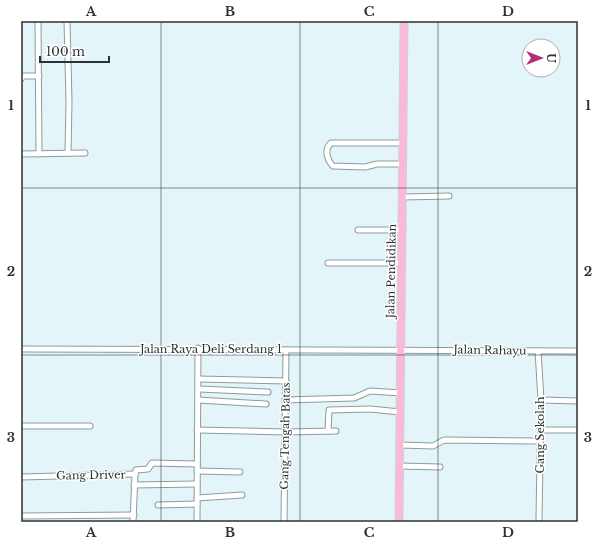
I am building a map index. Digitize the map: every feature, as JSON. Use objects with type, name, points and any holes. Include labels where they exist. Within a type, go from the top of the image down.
[{"type":"main road","name":"Jalan Pendidikan","points":[[399,522],[404,21]]},
{"type":"street","points":[[38,21],[39,154]]},
{"type":"street","points":[[67,21],[68,153]]},
{"type":"street","points":[[21,79],[23,76],[39,76]]},
{"type":"street","points":[[403,143],[332,143],[328,147],[327,152],[328,160],[333,166],[365,167],[377,164],[403,164]]},
{"type":"street","points":[[21,154],[85,153]]},
{"type":"street","points":[[403,197],[449,196]]},
{"type":"street","points":[[358,230],[403,230]]},
{"type":"street","points":[[328,263],[402,263]]},
{"type":"street","points":[[197,522],[197,430],[199,389],[198,348]]},
{"type":"street","name":"Jalan Raya Deli Serdang 1","points":[[21,349],[198,348],[401,350]]},
{"type":"street","name":"Gang Tengah Batas","points":[[284,522],[286,350]]},
{"type":"street","name":"Jalan Rahayu","points":[[401,350],[578,351]]},
{"type":"street","name":"Gang Sekolah","points":[[538,351],[541,400],[540,519]]},
{"type":"street","points":[[199,379],[286,381]]},
{"type":"street","points":[[199,389],[268,392]]},
{"type":"street","points":[[286,400],[354,398],[370,390],[401,393]]},
{"type":"street","points":[[198,400],[266,404]]},
{"type":"street","points":[[541,400],[578,401]]},
{"type":"street","points":[[328,431],[329,410],[370,409],[400,412]]},
{"type":"street","points":[[21,426],[90,426]]},
{"type":"street","points":[[197,430],[285,432],[336,431]]},
{"type":"street","points":[[540,430],[578,430]]},
{"type":"street","points":[[400,445],[433,446],[444,440],[540,441]]},
{"type":"street","points":[[135,474],[136,470],[148,469],[152,463],[197,464]]},
{"type":"street","points":[[400,466],[440,467]]},
{"type":"street","points":[[197,471],[240,472]]},
{"type":"street","name":"Gang Driver","points":[[21,477],[135,474],[134,485],[197,484]]},
{"type":"street","points":[[134,485],[134,522]]},
{"type":"street","points":[[197,498],[242,495]]},
{"type":"street","points":[[158,505],[197,504]]},
{"type":"street","points":[[21,516],[134,515]]}]
